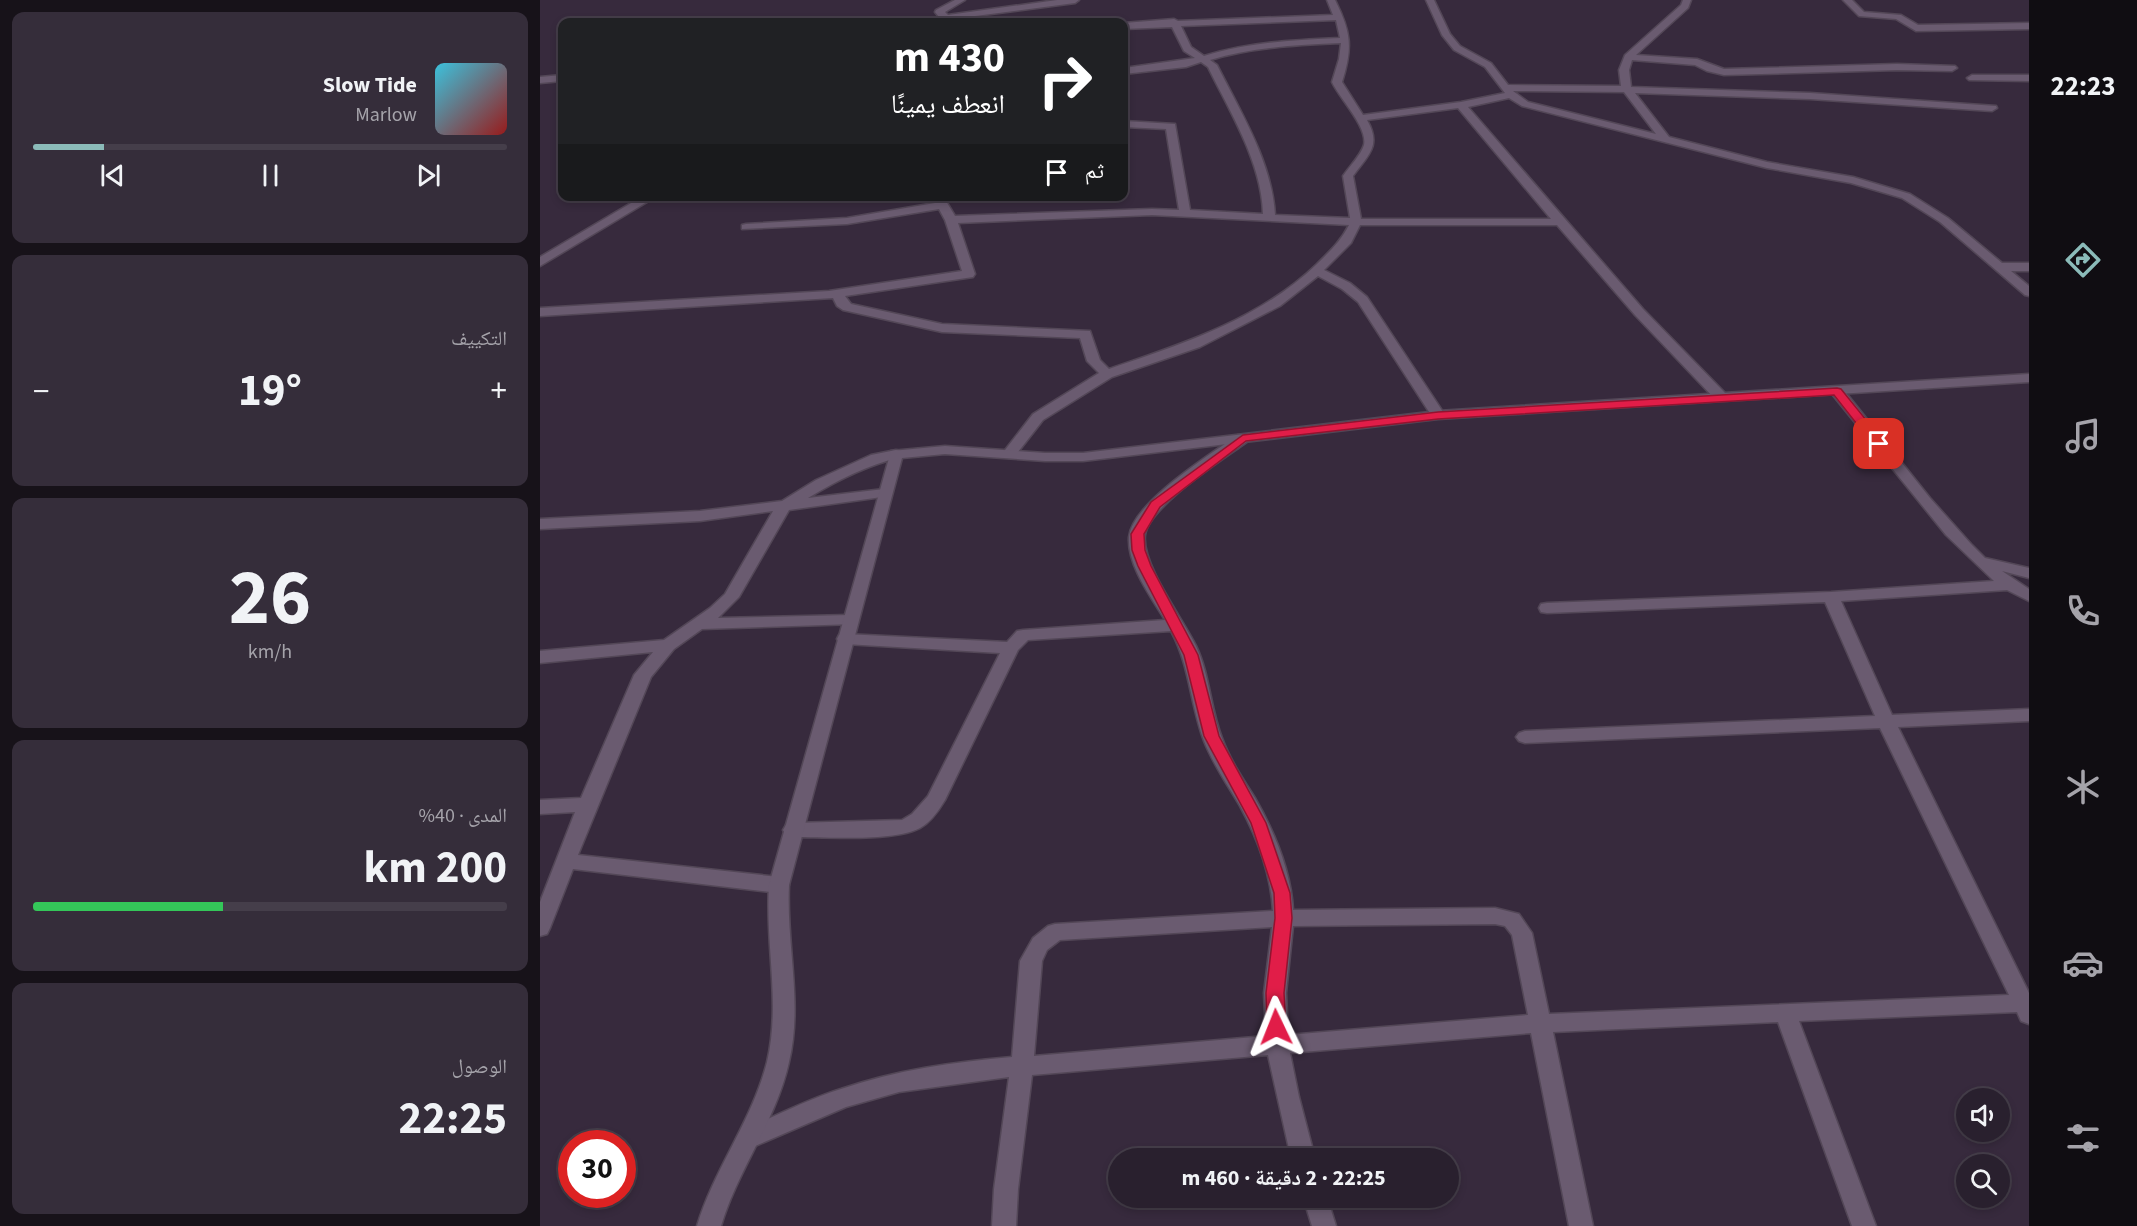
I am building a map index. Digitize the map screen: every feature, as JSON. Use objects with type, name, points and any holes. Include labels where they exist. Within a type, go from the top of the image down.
[{"type":"street","points":[[961,0],[939,12],[946,18],[1075,0]]},
{"type":"street","points":[[1009,454],[1038,417],[1107,374],[1195,344],[1276,303],[1318,272],[1347,241],[1356,222],[1347,180],[1370,143],[1361,118],[1337,82],[1344,61],[1346,40],[1344,26],[1331,0]]},
{"type":"street","points":[[1430,0],[1446,35],[1457,48],[1488,65],[1508,92],[1525,104],[1767,165],[1853,180],[1906,196],[1944,220],[2029,292]]},
{"type":"street","points":[[1665,139],[1626,88],[1624,70],[1628,57],[1685,6],[1687,0]]},
{"type":"street","points":[[1847,0],[1862,14],[1898,17],[1916,28],[2027,28]]},
{"type":"street","points":[[1128,26],[1340,16]]},
{"type":"street","points":[[1174,22],[1187,49],[1212,65],[1257,158],[1268,192],[1269,218]]},
{"type":"street","points":[[1128,71],[1178,65],[1239,49],[1295,42],[1346,40]]},
{"type":"street","points":[[1628,57],[1696,62],[1710,69],[1724,72],[1886,67],[1952,68]]},
{"type":"street","points":[[540,80],[558,78]]},
{"type":"street","points":[[1972,78],[2029,78]]},
{"type":"street","points":[[1361,118],[1461,105],[1508,92],[1626,88],[1886,100],[1992,108]]},
{"type":"street","points":[[1461,105],[1640,312],[1721,397]]},
{"type":"street","points":[[1128,123],[1171,126],[1185,212]]},
{"type":"street","points":[[540,262],[644,201]]},
{"type":"street","points":[[540,312],[838,294],[969,274],[951,220],[939,201],[847,221],[746,228]]},
{"type":"street","points":[[951,220],[1185,212],[1356,222],[1560,222]]},
{"type":"street","points":[[1999,267],[2029,267]]},
{"type":"street","points":[[1318,272],[1346,286],[1363,300],[1438,415]]},
{"type":"street","points":[[838,294],[841,303],[847,307],[926,325],[959,329],[1084,334],[1094,361],[1107,374]]},
{"type":"street","points":[[540,928],[588,804],[644,675],[668,645],[701,624],[731,597],[783,507],[821,483],[876,459],[896,454],[945,450],[1083,457],[1438,415],[2029,378]]},
{"type":"street","points":[[1837,391],[1951,533],[1977,561],[2008,585],[2029,596]]},
{"type":"street","points":[[1243,438],[1155,505],[1137,534],[1138,550],[1144,566],[1191,655],[1211,736],[1258,823],[1282,893],[1283,918],[1275,993],[1277,1044],[1301,1148]]},
{"type":"street","points":[[709,1226],[715,1206],[771,1091],[780,1061],[785,1008],[777,908],[779,885],[896,454]]},
{"type":"street","points":[[540,524],[680,517],[783,507],[884,493]]},
{"type":"street","points":[[1977,561],[2029,573]]},
{"type":"street","points":[[1547,608],[1831,597],[2008,585]]},
{"type":"street","points":[[748,1139],[842,1098],[899,1082],[1022,1065],[1539,1023],[1785,1013],[2027,1007],[1886,721],[1831,597]]},
{"type":"street","points":[[701,624],[850,620]]},
{"type":"street","points":[[793,830],[896,828],[910,826],[919,821],[936,800],[1011,648],[1023,636],[1176,625]]},
{"type":"street","points":[[845,639],[1011,648]]},
{"type":"street","points":[[540,657],[668,645]]},
{"type":"street","points":[[1525,737],[2029,715]]},
{"type":"street","points":[[540,807],[588,804]]},
{"type":"street","points":[[566,861],[779,885]]},
{"type":"street","points":[[1004,1226],[1031,961],[1040,944],[1055,932],[1283,918],[1495,916],[1512,920],[1522,933],[1581,1226]]},
{"type":"street","points":[[1785,1013],[1864,1226]]},
{"type":"street","points":[[1318,1208],[1324,1226]]},
{"type":"route","points":[[1276,1027],[1275,993],[1283,918],[1282,893],[1258,823],[1211,736],[1191,655],[1144,566],[1138,550],[1137,534],[1155,505],[1243,438],[1438,415],[1837,391],[1879,444]]}]
